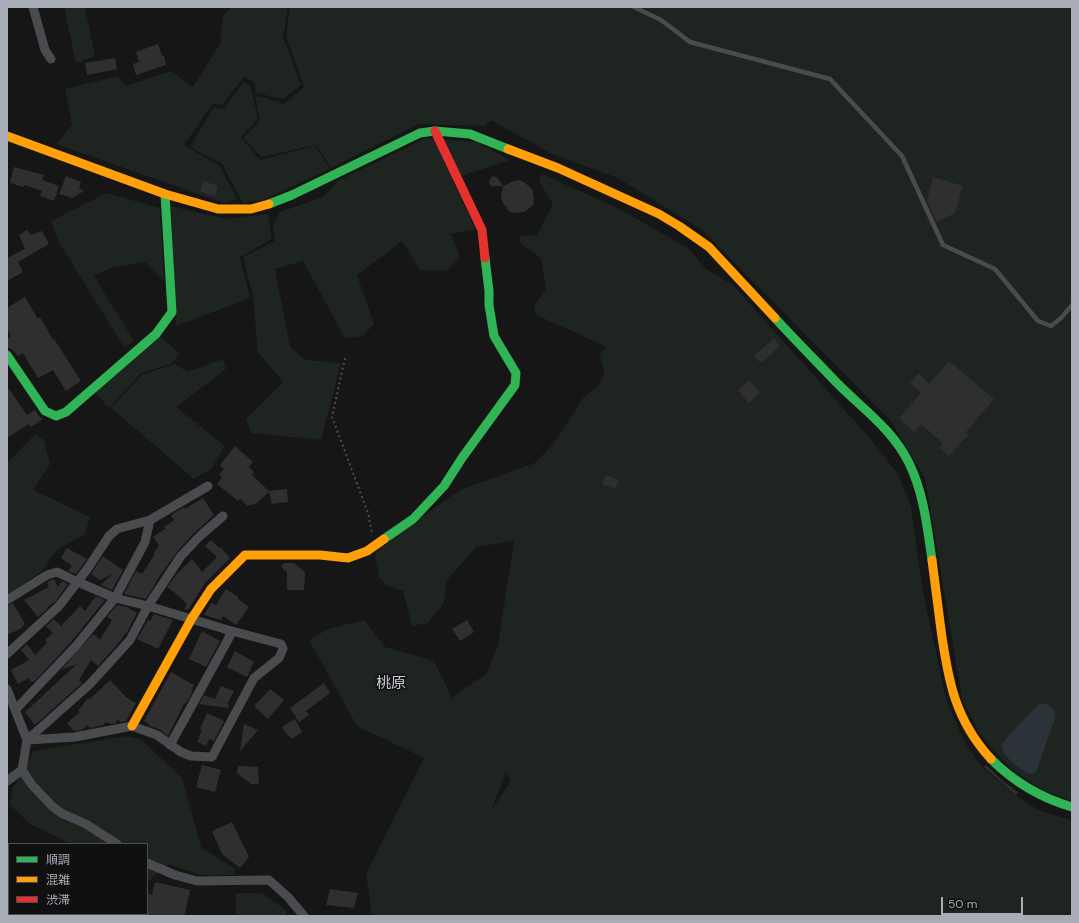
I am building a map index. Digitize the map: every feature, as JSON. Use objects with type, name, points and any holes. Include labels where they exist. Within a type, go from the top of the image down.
[{"type":"street","points":[[33,7],[45,50],[51,59]]},
{"type":"street","points":[[132,726],[192,618],[212,589],[246,555],[320,555],[348,558],[367,551],[413,519],[444,486],[462,458],[516,385],[516,374],[494,336],[489,305],[489,291],[482,230],[435,131]]},
{"type":"street","points":[[7,136],[165,194],[218,209],[234,210],[251,209],[270,204],[292,195],[420,133],[435,131],[470,134],[558,168],[659,214],[679,226],[709,247],[782,326],[827,373],[887,431],[900,447],[909,463],[925,508],[946,668],[950,687],[965,724],[977,742],[1004,771],[1018,782],[1042,797],[1072,807]]},
{"type":"street","points":[[7,355],[32,389],[44,411],[56,416],[66,412],[156,334],[172,312],[165,194]]},
{"type":"street","points":[[7,654],[59,606],[88,568],[109,536],[117,529],[150,520],[208,486]]},
{"type":"street","points":[[27,740],[90,684],[130,640],[148,606],[181,556],[200,536],[223,516]]},
{"type":"street","points":[[15,710],[76,646],[115,598],[145,542],[150,520]]},
{"type":"street","points":[[7,600],[47,574],[57,572],[115,598],[192,618],[228,630],[281,644],[283,649],[279,658],[254,678],[212,757],[191,756],[181,752],[157,735],[132,726],[76,737],[27,740]]},
{"type":"street","points":[[170,745],[230,636],[228,630]]},
{"type":"street","points":[[7,689],[27,740],[22,770],[32,785],[52,806],[61,813],[86,824],[115,843]]},
{"type":"street","points":[[7,781],[22,770]]},
{"type":"street","points":[[148,863],[174,875],[197,881],[269,880],[288,897],[304,916]]},
{"type":"lane","points":[[634,7],[661,20],[690,42],[830,79],[902,156],[943,245],[995,269],[1038,322],[1051,326],[1061,318],[1072,305]]},
{"type":"path","points":[[345,358],[332,416],[368,513],[374,546]]},
{"type":"shaded area","points":[[64,7],[85,7],[95,56],[76,63]]},
{"type":"shaded area","points":[[232,7],[288,7],[283,37],[301,85],[283,99],[256,93],[255,83],[244,77],[222,105],[213,103],[184,145],[220,166],[237,199],[224,203],[56,144],[72,125],[65,89],[118,76],[126,86],[171,71],[193,87],[220,44],[223,16]]},
{"type":"shaded area","points":[[290,7],[1072,7],[1072,801],[1042,790],[1010,768],[980,734],[962,699],[925,478],[891,421],[702,230],[618,178],[552,154],[491,120],[485,126],[419,124],[331,168],[316,145],[261,157],[243,138],[260,121],[255,95],[284,104],[304,87],[286,36]]},
{"type":"shaded area","points":[[243,82],[250,85],[258,119],[241,137],[260,160],[315,146],[330,169],[265,199],[243,203],[222,164],[190,147],[213,108],[224,109]]},
{"type":"shaded area","points":[[426,138],[477,142],[510,160],[452,179],[475,229],[451,234],[460,257],[446,271],[420,270],[402,241],[357,275],[374,324],[363,336],[345,338],[303,261],[275,269],[290,347],[306,360],[341,363],[321,440],[251,433],[246,419],[283,382],[258,352],[253,297],[243,257],[275,241],[273,224],[280,212],[323,197],[339,180]]},
{"type":"shaded area","points":[[542,174],[618,208],[688,248],[706,269],[733,285],[868,436],[898,474],[911,506],[923,592],[946,699],[964,741],[980,765],[1018,797],[1040,811],[1072,820],[1072,916],[372,916],[366,874],[424,758],[357,726],[309,640],[328,629],[364,620],[385,647],[434,661],[452,698],[487,673],[498,645],[514,541],[476,547],[447,580],[444,603],[428,623],[412,626],[403,591],[387,586],[379,577],[375,557],[380,545],[462,489],[535,463],[555,442],[583,398],[597,387],[605,373],[599,355],[606,348],[605,346],[536,315],[534,306],[546,289],[541,258],[519,242],[520,236],[537,235],[553,204],[539,181]],"holes":[[[506,772],[511,781],[492,809]]]},
{"type":"shaded area","points":[[107,193],[160,208],[164,281],[145,262],[110,268],[94,276],[134,341],[124,347],[60,244],[51,221]]},
{"type":"shaded area","points":[[171,206],[226,219],[268,214],[272,239],[240,257],[250,298],[176,326]]},
{"type":"shaded area","points":[[159,335],[180,354],[170,364],[141,373],[109,408],[94,391]]},
{"type":"shaded area","points":[[223,359],[226,369],[176,407],[225,446],[211,469],[194,479],[111,408],[143,374],[175,364],[188,372]]},
{"type":"shaded area","points":[[35,434],[44,440],[50,464],[33,490],[90,517],[85,534],[57,550],[41,572],[7,595],[7,463]]},
{"type":"shaded area","points":[[1045,703],[1053,709],[1055,718],[1036,772],[1033,774],[1024,771],[1014,764],[1006,755],[1001,746],[1008,736],[1038,705]]},
{"type":"shaded area","points":[[127,736],[141,739],[182,778],[201,847],[235,869],[235,875],[200,875],[168,864],[150,880],[148,880],[148,843],[69,843],[30,824],[10,805],[12,790],[34,751]]},
{"type":"shaded area","points":[[236,893],[262,893],[286,910],[287,916],[236,916]]},
{"type":"building","points":[[158,44],[162,56],[164,55],[166,65],[136,75],[133,64],[139,62],[136,52]]},
{"type":"building","points":[[115,58],[117,69],[87,75],[85,63]]},
{"type":"building","points":[[14,167],[44,175],[42,180],[59,186],[54,201],[40,196],[42,191],[24,185],[24,187],[10,183]]},
{"type":"building","points":[[66,176],[81,182],[79,188],[84,191],[72,198],[59,194]]},
{"type":"building","points":[[493,176],[498,178],[503,186],[490,185],[490,179]]},
{"type":"building","points":[[933,177],[963,186],[955,213],[937,222],[927,201]]},
{"type":"building","points":[[519,180],[524,182],[532,189],[534,199],[533,205],[525,212],[514,213],[509,211],[503,203],[501,197],[503,186]]},
{"type":"building","points":[[204,181],[218,186],[215,197],[200,191]]},
{"type":"building","points":[[27,230],[31,235],[42,231],[49,244],[18,262],[23,272],[7,281],[7,258],[25,249],[19,235]]},
{"type":"building","points":[[25,297],[38,319],[40,317],[53,340],[54,339],[81,381],[66,391],[53,370],[38,378],[23,353],[18,356],[13,350],[7,347],[7,339],[11,336],[7,328],[7,308]]},
{"type":"building","points":[[774,338],[780,346],[761,363],[754,356]]},
{"type":"building","points":[[949,361],[994,399],[966,432],[968,435],[949,456],[939,448],[943,443],[921,424],[914,432],[899,418],[921,393],[910,383],[919,373],[929,384]]},
{"type":"building","points":[[749,380],[760,393],[749,403],[738,390]]},
{"type":"building","points":[[7,386],[27,415],[35,410],[43,419],[31,427],[29,424],[7,438]]},
{"type":"building","points":[[235,446],[253,462],[249,467],[254,472],[252,475],[269,491],[287,489],[288,502],[272,504],[269,492],[257,503],[247,506],[241,499],[238,501],[217,484],[222,478],[219,474],[224,469],[220,465]]},
{"type":"building","points":[[606,475],[619,480],[615,489],[602,484]]},
{"type":"building","points":[[203,498],[214,515],[193,534],[177,552],[156,581],[146,599],[124,594],[136,571],[142,574],[155,554],[154,553],[159,545],[153,537],[165,529],[164,527],[174,520],[171,516],[174,513],[184,507],[185,509]]},
{"type":"building","points":[[211,540],[219,548],[221,547],[230,558],[205,583],[188,610],[184,609],[187,604],[167,587],[176,575],[192,559],[202,572],[217,557],[205,546]]},
{"type":"building","points":[[67,548],[87,559],[76,574],[68,571],[72,566],[61,558]]},
{"type":"building","points":[[103,556],[123,570],[112,590],[101,585],[112,574],[100,580],[91,574]]},
{"type":"building","points":[[284,563],[294,563],[305,572],[304,590],[287,590],[287,572],[281,567]]},
{"type":"building","points":[[54,579],[58,587],[62,581],[68,584],[55,602],[47,607],[48,608],[38,617],[24,600],[49,587],[47,582]]},
{"type":"building","points":[[226,589],[249,607],[236,625],[223,616],[221,620],[204,615],[211,603],[216,605]]},
{"type":"building","points":[[96,596],[105,600],[71,642],[35,681],[31,682],[29,678],[18,684],[11,670],[29,660],[21,650],[27,644],[35,655],[47,643],[45,640],[53,633],[46,626],[54,619],[61,626],[80,606],[85,611]]},
{"type":"building","points":[[13,603],[25,624],[20,629],[7,635],[7,606]]},
{"type":"building","points":[[117,605],[127,607],[137,613],[126,634],[125,633],[121,640],[98,666],[91,660],[79,680],[82,683],[35,725],[25,712],[77,664],[61,670],[93,634],[100,640],[112,620],[107,617]]},
{"type":"building","points":[[154,614],[173,620],[158,649],[137,639],[148,620],[150,621]]},
{"type":"building","points":[[467,620],[474,632],[460,641],[452,629]]},
{"type":"building","points":[[202,631],[220,641],[206,667],[189,659]]},
{"type":"building","points":[[235,651],[254,662],[247,677],[227,667]]},
{"type":"building","points":[[171,672],[194,685],[191,691],[193,691],[187,702],[184,704],[168,736],[159,729],[149,726],[150,725],[144,721]]},
{"type":"building","points":[[110,680],[126,697],[136,703],[126,721],[121,722],[117,720],[116,723],[111,724],[106,722],[103,725],[90,728],[87,725],[82,730],[74,731],[67,723],[80,712],[78,711],[88,698],[89,700]]},
{"type":"building","points":[[324,683],[330,693],[306,711],[309,715],[299,722],[290,708]]},
{"type":"building","points":[[221,686],[234,691],[228,703],[215,699]]},
{"type":"building","points":[[270,689],[284,700],[268,719],[254,706]]},
{"type":"building","points":[[204,695],[229,704],[228,708],[199,704]]},
{"type":"building","points":[[207,713],[224,721],[214,741],[209,739],[206,746],[197,742],[202,730],[200,729]]},
{"type":"building","points":[[295,719],[302,732],[292,739],[282,727]]},
{"type":"building","points":[[244,724],[258,730],[240,751]]},
{"type":"building","points":[[202,765],[221,770],[215,792],[196,787]]},
{"type":"building","points":[[986,765],[1004,782],[1018,792],[1016,795],[984,767]]},
{"type":"building","points":[[238,766],[258,767],[259,784],[251,784],[237,773]]},
{"type":"building","points":[[232,822],[249,857],[240,868],[222,854],[212,831]]},
{"type":"building","points":[[155,882],[190,890],[185,913],[182,916],[147,915],[148,893],[152,895]]},
{"type":"building","points":[[330,889],[358,893],[354,908],[326,905]]},
{"type":"traffic: fast","points":[[269,204],[292,195],[420,133],[435,131],[470,134],[508,149]]},
{"type":"traffic: fast","points":[[7,355],[45,411],[56,416],[66,412],[156,334],[172,312],[165,194]]},
{"type":"traffic: fast","points":[[384,539],[413,519],[444,486],[462,458],[515,385],[516,373],[494,336],[489,305],[485,258]]},
{"type":"traffic: fast","points":[[775,318],[838,384],[877,420],[895,440],[909,463],[922,498],[932,560]]},
{"type":"traffic: fast","points":[[991,759],[1009,775],[1028,788],[1050,799],[1072,807]]},
{"type":"traffic: slow","points":[[7,136],[165,194],[218,209],[251,209],[269,204]]},
{"type":"traffic: slow","points":[[508,149],[558,168],[659,214],[679,226],[709,247],[775,318]]},
{"type":"traffic: slow","points":[[132,726],[192,618],[211,589],[245,555],[320,555],[348,558],[367,551],[384,539]]},
{"type":"traffic: slow","points":[[932,560],[950,683],[961,714],[969,729],[991,759]]},
{"type":"traffic: jam","points":[[435,131],[482,230],[485,258]]},
{"type":"district","name":"桃原","points":[[391,684]]}]
